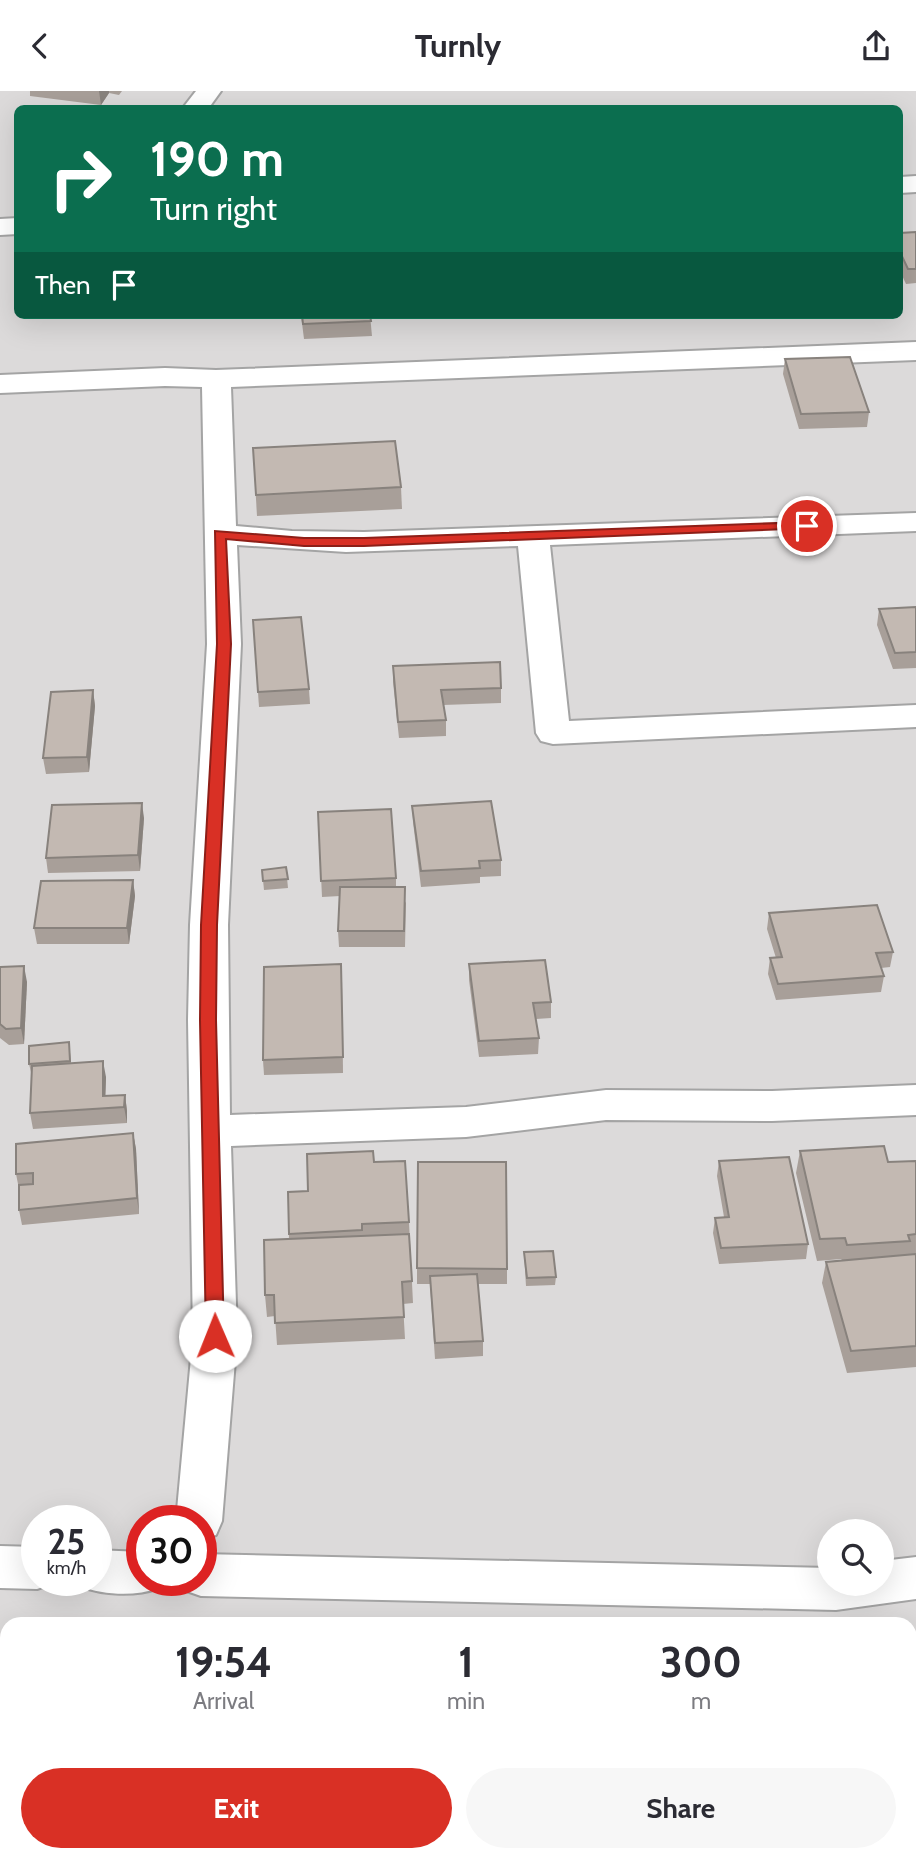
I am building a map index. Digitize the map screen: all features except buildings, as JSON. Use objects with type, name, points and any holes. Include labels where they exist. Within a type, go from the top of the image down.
[{"type":"street","points":[[197,105],[209,91]]},
{"type":"street","points":[[0,384],[165,377],[216,379],[916,351]]},
{"type":"street","points":[[200,1505],[215,1336],[209,925],[224,644],[216,379]]},
{"type":"street","points":[[220,533],[253,539],[304,542],[916,522]]},
{"type":"street","points":[[533,535],[553,733],[916,716]]},
{"type":"street","points":[[211,1131],[466,1122],[606,1105],[772,1106],[916,1100]]},
{"type":"street","points":[[0,1567],[21,1568]]},
{"type":"street","points":[[217,1575],[817,1589]]},
{"type":"street","points":[[894,1581],[916,1578]]},
{"type":"shaded area","points":[[0,91],[916,91],[916,1617],[0,1617]]},
{"type":"route","points":[[215,1336],[208,1020],[209,925],[224,644],[220,533],[253,539],[364,542],[807,526]]}]
